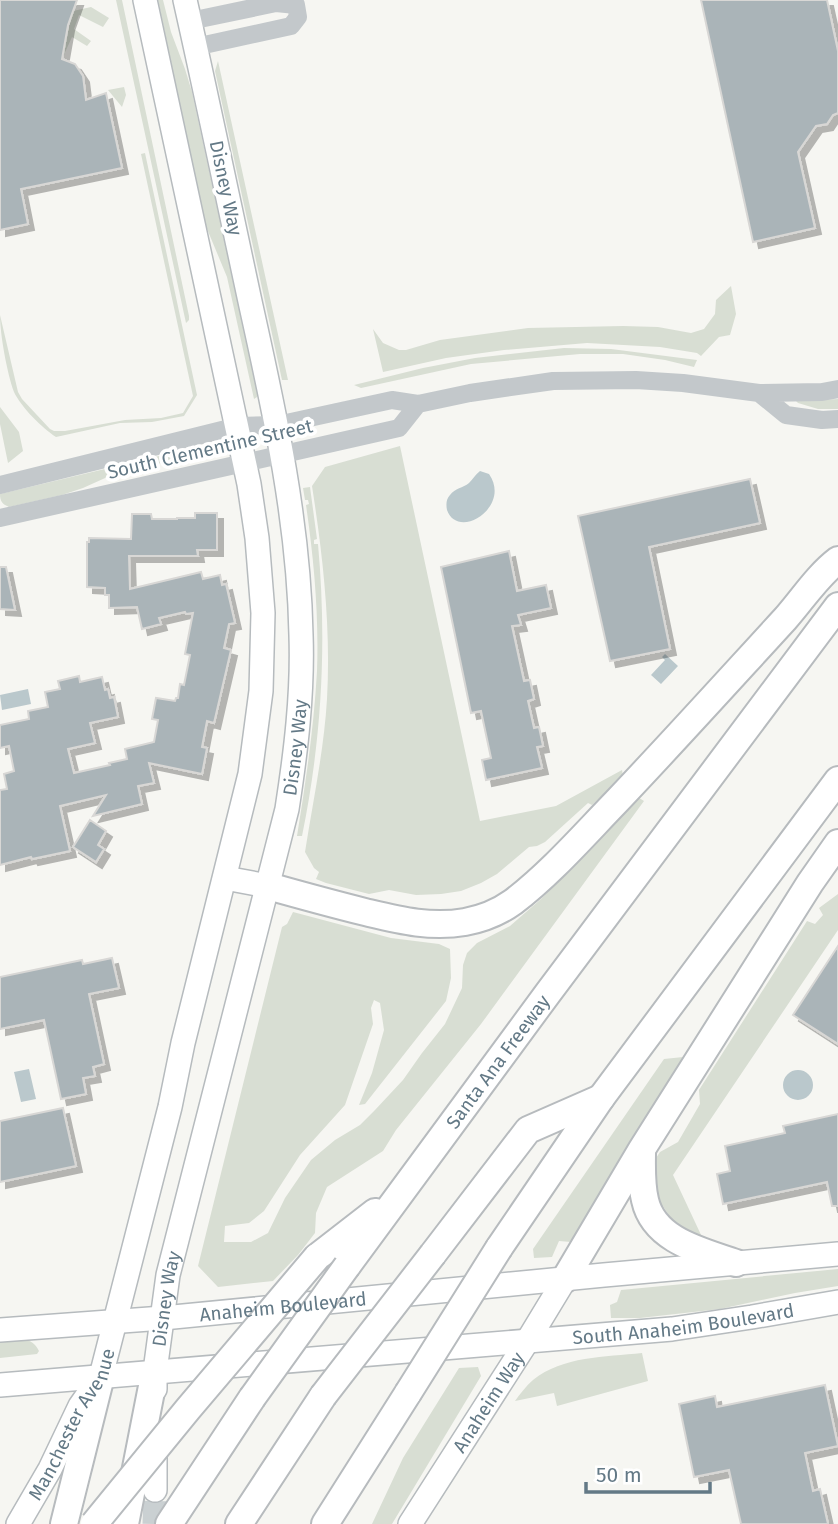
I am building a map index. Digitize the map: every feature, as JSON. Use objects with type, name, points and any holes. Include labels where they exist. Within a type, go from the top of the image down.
[{"type":"highway","points":[[268,886],[418,924],[463,922],[501,909],[547,872],[604,814],[838,560]]},
{"type":"highway","name":"Santa Ana Freeway","points":[[169,1524],[252,1398],[347,1266],[838,606]]},
{"type":"highway","points":[[325,1524],[554,1165],[838,780]]},
{"type":"highway","points":[[565,1279],[642,1149],[838,843]]},
{"type":"highway","points":[[239,1524],[323,1396],[527,1130],[601,1098]]},
{"type":"highway","points":[[642,1149],[645,1203],[653,1220],[680,1243],[736,1263]]},
{"type":"highway","points":[[94,1524],[317,1257],[402,1192]]},
{"type":"highway","points":[[124,1524],[155,1371]]},
{"type":"highway","points":[[64,1524],[101,1376]]},
{"type":"main road","name":"Disney Way","points":[[115,1321],[170,1107],[183,1043],[250,774],[261,691],[263,613],[257,538],[238,426],[145,0]]},
{"type":"main road","name":"Disney Way","points":[[155,1490],[155,1371],[168,1275],[287,809],[295,755],[302,636],[299,590],[277,425],[188,11]]},
{"type":"main road","points":[[225,878],[268,886]]},
{"type":"main road","points":[[565,1279],[838,1254]]},
{"type":"main road","name":"Anaheim Boulevard","points":[[0,1330],[163,1318],[565,1279]]},
{"type":"main road","name":"Anaheim Way","points":[[410,1524],[565,1279]]},
{"type":"main road","name":"South Anaheim Boulevard","points":[[528,1340],[672,1329],[838,1302]]},
{"type":"main road","name":"Manchester Avenue","points":[[18,1524],[50,1469],[80,1406],[101,1376],[115,1321]]},
{"type":"main road","points":[[0,1385],[528,1340]]},
{"type":"street","points":[[188,11],[276,3],[296,5],[298,17],[291,26],[195,47]]},
{"type":"street","name":"South Clementine Street","points":[[0,485],[238,426],[277,425],[392,400],[418,404],[510,386],[553,381],[636,380],[759,393],[822,392],[838,389]]},
{"type":"street","points":[[759,393],[786,415],[822,420],[838,419]]},
{"type":"street","name":"South Clementine Street","points":[[0,518],[399,428],[418,404]]},
{"type":"shaded area","points":[[116,0],[122,0],[189,316],[186,323]]},
{"type":"shaded area","points":[[158,0],[163,0],[192,92],[257,392],[254,399],[227,277],[205,224]]},
{"type":"shaded area","points":[[91,7],[109,18],[103,27],[79,15],[74,29],[91,41],[87,46],[72,37],[62,59],[58,53],[64,47],[73,11]]},
{"type":"shaded area","points":[[218,61],[288,380],[282,380],[215,71]]},
{"type":"shaded area","points":[[124,87],[126,95],[122,107],[108,90]]},
{"type":"shaded area","points":[[145,153],[197,395],[184,416],[152,422],[120,423],[56,437],[32,417],[14,392],[4,354],[0,315],[18,392],[54,431],[183,413],[193,396],[141,154]]},
{"type":"shaded area","points":[[731,286],[736,314],[730,335],[719,337],[701,356],[660,347],[587,343],[446,358],[383,372],[373,329],[383,343],[399,350],[440,340],[528,328],[658,327],[691,333],[704,329],[715,314],[716,300]]},
{"type":"shaded area","points":[[564,348],[611,349],[697,360],[694,367],[623,354],[580,354],[471,364],[361,388],[354,385],[475,358]]},
{"type":"shaded area","points":[[838,399],[838,409],[818,409],[796,401]]},
{"type":"shaded area","points":[[0,407],[19,432],[23,451],[8,463],[0,424]]},
{"type":"shaded area","points":[[400,446],[480,821],[556,806],[622,770],[623,776],[592,805],[588,803],[545,842],[529,847],[497,874],[461,891],[441,894],[416,895],[389,890],[369,894],[326,883],[316,879],[319,872],[305,852],[323,737],[328,672],[325,592],[312,486],[325,467]]},
{"type":"shaded area","points":[[197,447],[200,451],[197,455],[114,474],[62,495],[9,507],[0,499],[0,494]]},
{"type":"shaded area","points":[[480,471],[489,474],[494,486],[494,498],[489,508],[471,521],[453,519],[447,510],[449,497],[469,483]]},
{"type":"shaded area","points":[[310,487],[317,539],[314,544],[318,544],[321,581],[321,690],[309,799],[302,836],[297,836],[317,671],[315,588],[306,505],[309,504],[308,500],[305,500],[303,488]]},
{"type":"shaded area","points":[[665,654],[678,666],[661,684],[651,675],[665,660],[662,657]]},
{"type":"shaded area","points":[[28,689],[31,704],[2,710],[0,695]]},
{"type":"shaded area","points":[[636,796],[644,801],[481,1024],[396,1130],[383,1151],[327,1187],[316,1213],[315,1233],[298,1255],[273,1281],[218,1287],[198,1266],[282,927],[287,924],[293,912],[391,938],[439,944],[450,949],[451,978],[446,1001],[365,1104],[359,1105],[372,1073],[384,1030],[380,1003],[374,1000],[371,1008],[373,1024],[345,1105],[300,1155],[264,1211],[249,1223],[225,1226],[224,1242],[251,1242],[268,1233],[285,1198],[311,1160],[335,1140],[360,1125],[375,1110],[403,1080],[445,1024],[462,988],[463,965],[467,953],[477,943],[510,926],[541,899],[590,849]]},
{"type":"shaded area","points":[[838,894],[838,930],[673,1175],[702,1237],[677,1229],[663,1206],[654,1211],[650,1167],[660,1152],[678,1142],[700,1104],[699,1090],[807,921],[815,924],[823,915],[819,908]]},
{"type":"shaded area","points":[[683,1057],[571,1242],[559,1241],[552,1257],[534,1258],[533,1249],[664,1059]]},
{"type":"shaded area","points":[[29,1069],[36,1099],[21,1102],[14,1072]]},
{"type":"shaded area","points":[[798,1070],[809,1074],[813,1085],[809,1096],[798,1100],[787,1096],[783,1085],[787,1074]]},
{"type":"shaded area","points":[[838,1269],[838,1286],[720,1309],[640,1318],[611,1318],[610,1305],[617,1302],[621,1290]]},
{"type":"shaded area","points":[[23,1339],[34,1344],[39,1351],[37,1354],[0,1358],[0,1341]]},
{"type":"shaded area","points":[[642,1353],[648,1381],[557,1406],[554,1393],[515,1401],[533,1380],[557,1366],[585,1359]]},
{"type":"shaded area","points":[[478,1367],[481,1376],[392,1524],[372,1524],[403,1458],[459,1368]]},
{"type":"building","points":[[0,0],[77,0],[68,25],[62,59],[75,64],[83,76],[86,100],[106,93],[122,168],[21,189],[28,224],[0,230]]},
{"type":"building","points":[[701,0],[827,0],[838,51],[838,113],[833,115],[827,124],[816,126],[798,152],[815,228],[753,242]]},
{"type":"building","points":[[750,479],[760,523],[649,547],[670,649],[610,661],[578,516]]},
{"type":"building","points":[[195,513],[217,513],[217,550],[197,550],[198,556],[129,556],[130,589],[201,572],[203,579],[220,575],[222,585],[226,584],[235,623],[229,624],[224,648],[231,650],[214,723],[207,721],[202,747],[207,748],[202,774],[149,763],[154,783],[138,786],[142,804],[93,816],[106,795],[60,806],[70,851],[0,865],[0,790],[7,789],[4,774],[14,771],[9,746],[0,748],[0,725],[29,719],[28,711],[48,707],[45,692],[60,689],[58,681],[79,676],[80,682],[102,677],[105,690],[108,689],[110,698],[114,697],[118,717],[90,723],[95,743],[68,749],[74,773],[127,759],[125,749],[154,742],[158,720],[152,719],[156,698],[175,701],[180,684],[184,685],[190,655],[185,654],[193,613],[185,612],[159,618],[161,624],[142,629],[137,607],[109,608],[109,595],[105,595],[105,588],[87,587],[89,538],[131,539],[132,514],[151,514],[152,519],[177,519],[195,518]]},
{"type":"building","points":[[509,551],[517,591],[546,585],[551,608],[518,615],[521,625],[512,626],[524,681],[530,680],[534,699],[528,701],[534,728],[539,727],[543,746],[537,747],[542,768],[486,780],[482,760],[491,758],[481,711],[471,713],[441,567]]},
{"type":"building","points":[[0,567],[6,567],[15,610],[0,609]]},
{"type":"building","points":[[90,820],[106,831],[98,845],[104,849],[96,862],[73,847]]},
{"type":"building","points":[[838,946],[838,1044],[793,1015]]},
{"type":"building","points":[[112,958],[119,988],[89,994],[104,1064],[93,1067],[95,1076],[83,1078],[86,1094],[61,1099],[44,1020],[0,1029],[0,977],[82,960],[83,964]]},
{"type":"building","points":[[63,1108],[76,1166],[0,1182],[0,1121]]},
{"type":"building","points":[[838,1114],[838,1206],[832,1206],[827,1182],[723,1204],[717,1174],[730,1171],[725,1146],[785,1133],[783,1126]]},
{"type":"building","points":[[825,1385],[838,1446],[805,1453],[813,1491],[820,1489],[828,1524],[741,1524],[729,1470],[694,1477],[679,1404],[715,1396],[717,1407]]},
{"type":"tunnel","points":[[154,1524],[155,1490]]}]
